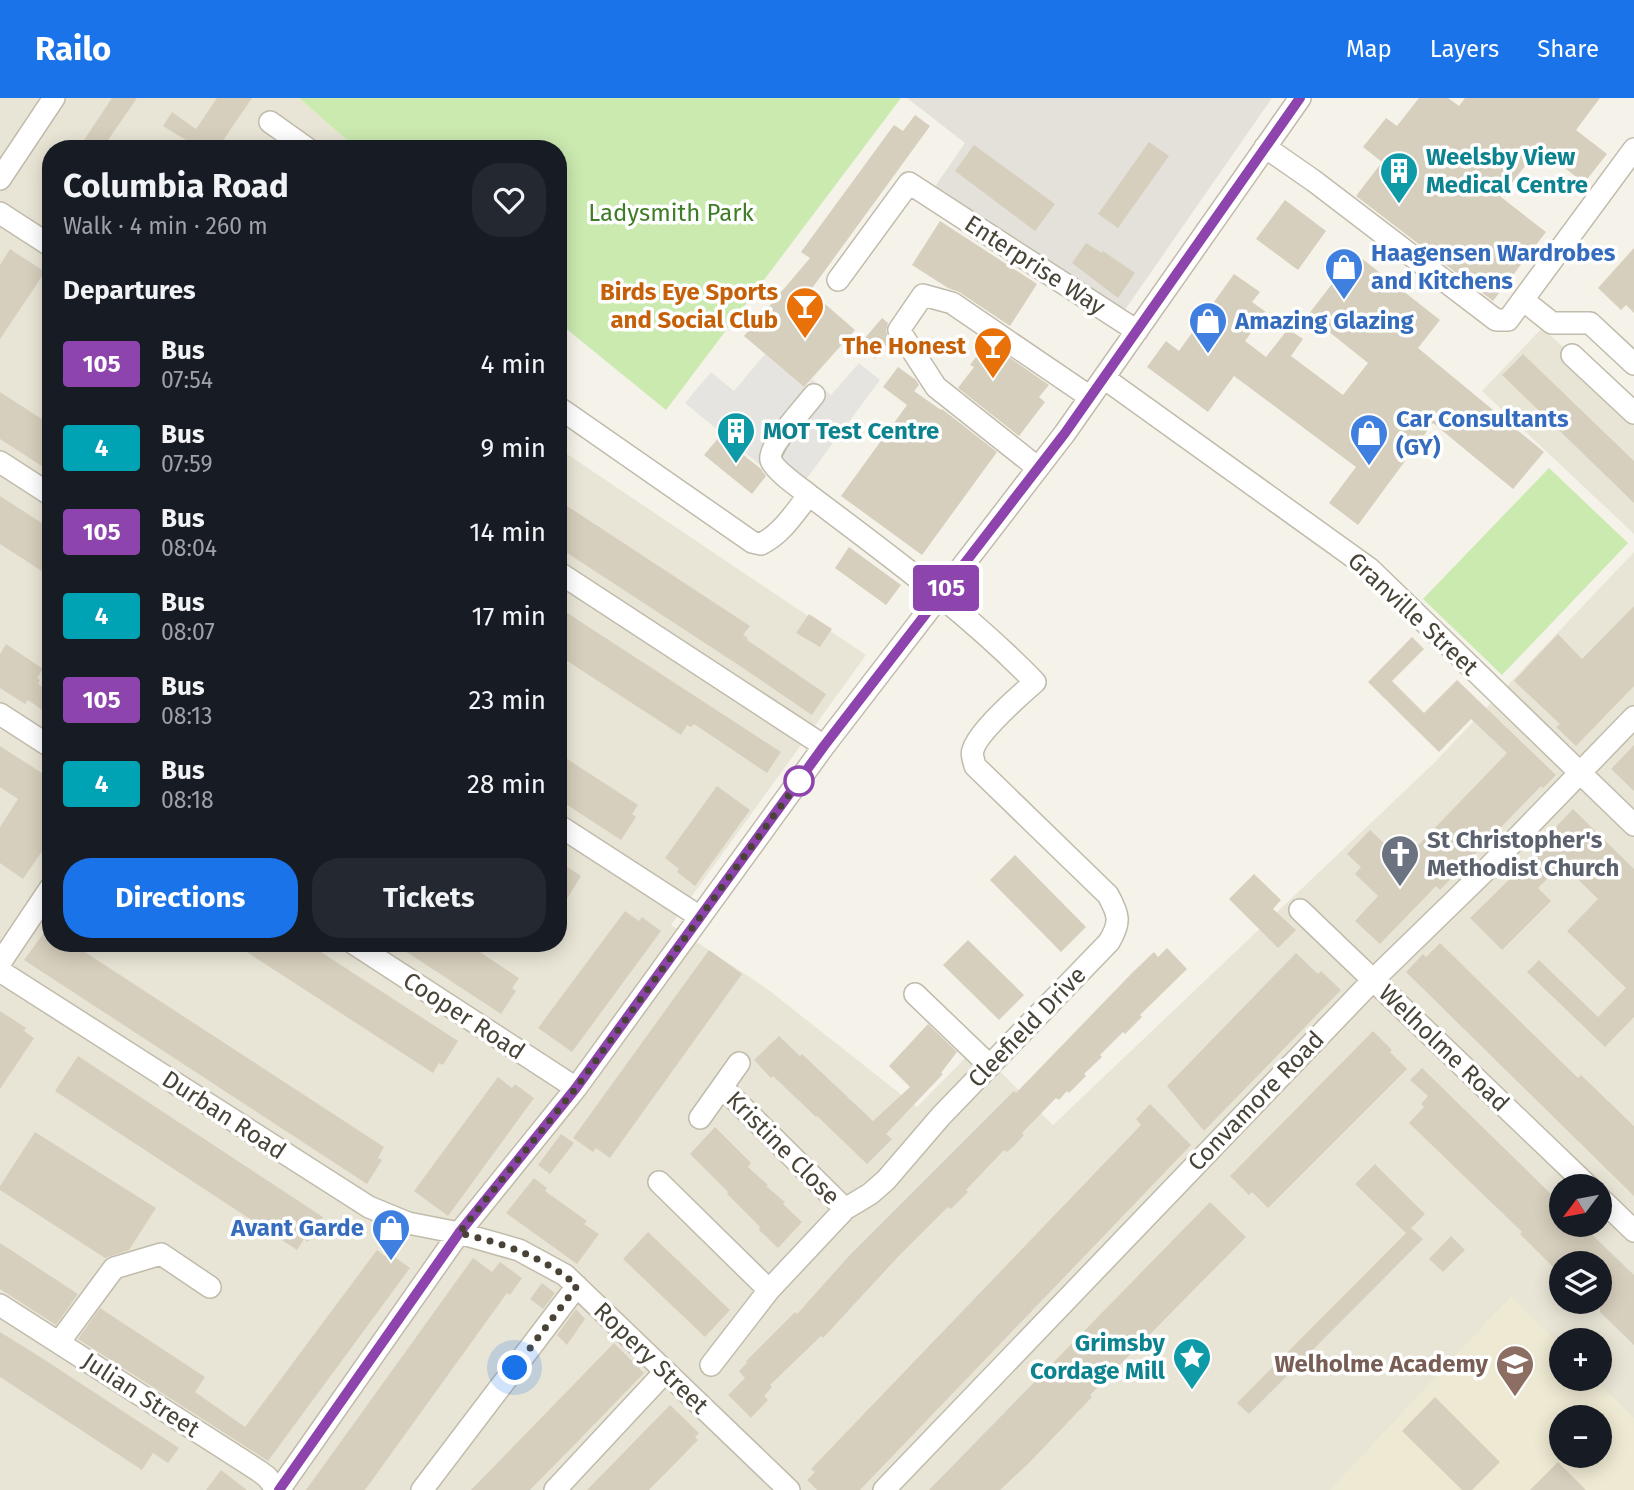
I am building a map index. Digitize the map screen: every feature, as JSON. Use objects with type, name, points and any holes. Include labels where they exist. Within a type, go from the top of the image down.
[{"type":"street","points":[[0,179],[54,98]]},
{"type":"street","points":[[278,1490],[459,1233],[576,1088],[824,746],[1038,468],[1300,98]]},
{"type":"street","points":[[270,122],[295,140]]},
{"type":"street","points":[[1265,147],[1314,181],[1496,320],[1508,320],[1634,149]]},
{"type":"street","name":"Enterprise Way","points":[[838,280],[909,183],[1137,331]]},
{"type":"street","points":[[0,213],[42,240]]},
{"type":"street","points":[[1038,468],[936,387],[899,330],[923,295],[952,303],[1090,397]]},
{"type":"street","points":[[1523,300],[1552,323],[1590,323],[1634,364]]},
{"type":"street","points":[[1572,355],[1634,413]]},
{"type":"street","name":"Granville Street","points":[[1104,378],[1370,569],[1634,825]]},
{"type":"street","points":[[814,396],[775,445],[771,454],[774,465],[940,596]]},
{"type":"street","points":[[567,413],[752,542],[761,544],[769,540],[809,495]]},
{"type":"street","points":[[0,462],[42,489]]},
{"type":"street","points":[[567,578],[824,746]]},
{"type":"street","name":"Cleefield Drive","points":[[711,1365],[769,1290],[845,1209],[870,1194],[886,1180],[934,1123],[1110,942],[1116,931],[1118,913],[1108,895],[975,766],[972,751],[979,738],[1035,682],[940,596]]},
{"type":"street","points":[[0,714],[42,741]]},
{"type":"street","name":"Convamore Road","points":[[884,1490],[1373,980],[1485,872],[1634,717]]},
{"type":"street","points":[[567,831],[700,916]]},
{"type":"street","points":[[0,963],[42,900]]},
{"type":"street","name":"Welholme Road","points":[[1300,910],[1575,1174]]},
{"type":"street","name":"Cooper Road","points":[[367,952],[576,1088]]},
{"type":"street","name":"Durban Road","points":[[0,971],[346,1194],[408,1223],[459,1233]]},
{"type":"street","points":[[915,994],[990,1066]]},
{"type":"street","name":"Kristine Close","points":[[700,1118],[738,1063]]},
{"type":"street","name":"Kristine Close","points":[[722,1087],[845,1209]]},
{"type":"street","points":[[659,1182],[769,1290]]},
{"type":"street","points":[[1612,1210],[1634,1231]]},
{"type":"street","name":"Ropery Street","points":[[459,1233],[519,1250],[565,1275],[789,1490]]},
{"type":"street","points":[[60,1341],[114,1268],[160,1254],[210,1287]]},
{"type":"street","points":[[422,1490],[577,1286]]},
{"type":"street","name":"Julian Street","points":[[0,1305],[259,1471],[278,1490]]},
{"type":"street","points":[[555,1490],[665,1372]]},
{"type":"shaded area","points":[[0,98],[299,98],[347,140],[42,140],[42,952],[567,952],[567,454],[866,655],[671,925],[766,988],[917,1107],[976,1047],[1053,1125],[1434,763],[1634,552],[1634,1490],[0,1490]]},
{"type":"shaded area","points":[[907,98],[1272,98],[1122,314],[934,188],[965,143]]},
{"type":"shaded area","points":[[1542,328],[1634,411],[1634,534],[1482,391]]},
{"type":"shaded area","points":[[765,354],[805,388],[812,379],[831,395],[859,363],[880,380],[807,478],[782,483],[685,403],[711,372],[734,391]]},
{"type":"shaded area","name":"Welholme Academy","points":[[1511,1296],[1549,1334],[1549,1391],[1606,1391],[1634,1418],[1634,1490],[1330,1490]]},
{"type":"green space","name":"Ladysmith Park","points":[[299,98],[901,98],[666,410],[567,329],[567,140],[347,140]]},
{"type":"green space","points":[[1549,468],[1628,543],[1502,675],[1423,599]]},
{"type":"building","points":[[112,98],[137,98],[108,140],[84,140]]},
{"type":"building","points":[[217,98],[252,98],[223,140],[186,140],[163,126],[172,112],[196,129]]},
{"type":"building","name":"Weelsby View Medical Centre","points":[[1419,98],[1448,98],[1459,106],[1465,98],[1600,98],[1576,130],[1607,154],[1584,183],[1539,148],[1501,197],[1546,232],[1493,301],[1356,196],[1382,162],[1363,147],[1386,118],[1397,126]]},
{"type":"building","points":[[915,115],[930,126],[810,291],[855,330],[804,387],[744,336],[810,258],[801,252],[894,125],[903,131]]},
{"type":"building","points":[[1149,142],[1169,156],[1118,228],[1098,214]]},
{"type":"building","points":[[974,145],[1055,204],[1035,231],[955,171]]},
{"type":"building","points":[[1285,200],[1326,231],[1298,270],[1256,239]]},
{"type":"building","points":[[940,221],[1037,284],[1010,326],[912,265]]},
{"type":"building","points":[[1086,243],[1135,273],[1118,298],[1072,263]]},
{"type":"building","points":[[1634,248],[1634,313],[1626,305],[1621,310],[1598,288]]},
{"type":"building","points":[[10,249],[42,270],[42,276],[0,339],[0,265]]},
{"type":"building","points":[[1351,250],[1440,320],[1418,348],[1544,452],[1513,489],[1433,423],[1358,525],[1329,503],[1356,467],[1234,376],[1208,412],[1147,367],[1166,341],[1179,351],[1234,274],[1260,292],[1252,302],[1266,312],[1245,341],[1266,357],[1288,329],[1303,339],[1291,356],[1343,395],[1368,363],[1308,315],[1338,276],[1333,272]]},
{"type":"building","points":[[882,318],[888,323],[886,331],[890,340],[875,359],[859,345]]},
{"type":"building","points":[[987,342],[1049,385],[1039,397],[1045,402],[1019,436],[958,388],[974,367],[970,365]]},
{"type":"building","points":[[1523,354],[1634,461],[1634,503],[1502,375]]},
{"type":"building","points":[[898,367],[916,380],[919,385],[914,391],[997,452],[922,555],[841,496],[907,405],[883,387]]},
{"type":"building","points":[[0,392],[42,419],[42,466],[0,439]]},
{"type":"building","name":"MOT Test Centre","points":[[720,436],[766,476],[752,494],[704,455]]},
{"type":"building","points":[[0,496],[42,523],[42,571],[0,544]]},
{"type":"building","points":[[567,506],[750,626],[743,635],[747,640],[826,694],[812,715],[567,553]]},
{"type":"building","points":[[849,547],[901,585],[886,605],[835,568]]},
{"type":"building","points":[[1634,606],[1634,686],[1576,746],[1556,727],[1560,724],[1514,681],[1558,634],[1582,659]]},
{"type":"building","points":[[567,613],[781,752],[767,773],[694,724],[691,727],[687,725],[681,735],[567,661]]},
{"type":"building","points":[[809,614],[832,629],[820,647],[796,633]]},
{"type":"building","points":[[1412,637],[1424,649],[1392,681],[1424,713],[1457,680],[1556,775],[1543,788],[1541,786],[1440,890],[1436,886],[1380,944],[1355,921],[1378,896],[1355,874],[1361,867],[1347,854],[1370,830],[1403,861],[1507,753],[1471,719],[1439,752],[1368,682]]},
{"type":"building","points":[[6,644],[42,668],[37,678],[40,680],[38,684],[42,687],[42,710],[28,700],[25,704],[0,688],[0,654]]},
{"type":"building","points":[[1634,745],[1634,791],[1611,769]]},
{"type":"building","points":[[0,746],[42,773],[42,851],[23,879],[0,863],[0,827],[18,799],[0,787]]},
{"type":"building","points":[[567,759],[638,805],[632,814],[636,817],[621,840],[567,805]]},
{"type":"building","points":[[717,786],[750,810],[695,886],[665,858]]},
{"type":"building","points":[[1573,809],[1634,869],[1634,1017],[1605,1047],[1527,972],[1539,960],[1598,1017],[1626,988],[1567,931],[1598,899],[1562,864],[1538,888],[1551,901],[1502,950],[1470,918],[1523,866],[1524,868],[1555,834],[1552,831]]},
{"type":"building","points":[[1015,855],[1086,927],[1061,952],[990,880]]},
{"type":"building","points":[[567,867],[581,876],[567,899]]},
{"type":"building","points":[[1254,874],[1281,900],[1273,909],[1296,930],[1278,948],[1229,899]]},
{"type":"building","points":[[625,911],[639,921],[642,917],[661,931],[572,1052],[538,1028]]},
{"type":"building","points":[[42,935],[42,952],[85,952],[384,1147],[378,1158],[382,1160],[367,1184],[24,960]]},
{"type":"building","points":[[968,940],[1024,995],[999,1020],[943,965]]},
{"type":"building","points":[[1440,943],[1578,1078],[1581,1075],[1634,1126],[1634,1196],[1406,972],[1423,954],[1426,957]]},
{"type":"building","points":[[1167,948],[1187,969],[1140,1015],[1142,1017],[1125,1034],[1123,1032],[1100,1055],[1102,1057],[1069,1093],[1067,1091],[1059,1100],[1056,1098],[1022,1133],[1024,1135],[1015,1145],[1007,1152],[1004,1150],[966,1190],[968,1192],[951,1209],[948,1207],[896,1259],[823,1338],[821,1336],[770,1385],[772,1387],[764,1396],[768,1400],[751,1418],[728,1395],[745,1378],[739,1371],[746,1361],[795,1312],[797,1314],[849,1256],[1014,1091],[1016,1093],[1132,973],[1154,952],[1158,957]]},
{"type":"building","points":[[709,950],[742,974],[610,1158],[596,1148],[593,1152],[573,1138]]},
{"type":"building","points":[[247,952],[321,952],[458,1041],[443,1065],[439,1063],[433,1073]]},
{"type":"building","points":[[407,952],[480,952],[519,978],[512,988],[516,991],[501,1014]]},
{"type":"building","points":[[1296,953],[1318,974],[1321,971],[1341,990],[1204,1131],[1167,1086]]},
{"type":"building","points":[[0,1011],[26,1028],[24,1031],[34,1038],[0,1089]]},
{"type":"building","points":[[928,1024],[957,1052],[941,1073],[943,1074],[886,1134],[892,1139],[867,1164],[754,1060],[779,1036],[873,1121],[910,1087],[889,1066]]},
{"type":"building","points":[[1373,1031],[1407,1069],[1268,1208],[1252,1192],[1249,1195],[1230,1176]]},
{"type":"building","points":[[78,1056],[323,1217],[308,1242],[304,1239],[297,1250],[55,1091]]},
{"type":"building","points":[[1422,1068],[1549,1192],[1549,1237],[1594,1237],[1609,1251],[1549,1251],[1549,1263],[1520,1234],[1522,1232],[1409,1123],[1424,1107],[1421,1104],[1428,1096],[1410,1080]]},
{"type":"building","points":[[498,1077],[512,1088],[515,1084],[534,1098],[448,1216],[414,1191]]},
{"type":"building","points":[[1150,1104],[1191,1145],[860,1490],[817,1490],[807,1480],[815,1472],[811,1469],[1141,1125],[1136,1119]]},
{"type":"building","points":[[715,1127],[751,1163],[748,1167],[802,1222],[778,1248],[690,1154]]},
{"type":"building","points":[[35,1132],[156,1208],[129,1250],[105,1258],[0,1190]]},
{"type":"building","points":[[561,1134],[574,1143],[550,1174],[538,1165]]},
{"type":"building","points":[[1375,1164],[1425,1214],[1406,1233],[1355,1184]]},
{"type":"building","points":[[534,1178],[547,1188],[545,1191],[587,1221],[584,1224],[599,1234],[577,1264],[506,1213]]},
{"type":"building","points":[[1210,1202],[1246,1237],[1090,1395],[1092,1397],[1029,1463],[1000,1490],[929,1490]]},
{"type":"building","points":[[1411,1228],[1423,1239],[1249,1414],[1237,1403]]},
{"type":"building","points":[[648,1232],[730,1310],[705,1337],[623,1259]]},
{"type":"building","points":[[1451,1236],[1465,1250],[1443,1272],[1429,1259]]},
{"type":"building","points":[[0,1243],[78,1294],[56,1325],[0,1289]]},
{"type":"building","points":[[377,1250],[385,1256],[388,1252],[410,1268],[268,1461],[78,1339],[100,1308],[205,1377],[195,1392],[245,1427]]},
{"type":"building","points":[[1612,1254],[1634,1275],[1634,1345],[1602,1314],[1612,1314]]},
{"type":"building","points":[[473,1258],[492,1272],[500,1262],[522,1278],[510,1295],[507,1293],[365,1490],[306,1490]]},
{"type":"building","points":[[542,1283],[555,1293],[543,1309],[530,1299]]},
{"type":"building","points":[[576,1309],[585,1319],[567,1345],[557,1335]]},
{"type":"building","points":[[0,1332],[179,1448],[168,1463],[153,1453],[142,1470],[0,1377]]},
{"type":"building","points":[[614,1343],[644,1373],[582,1437],[530,1490],[471,1490]]},
{"type":"building","points":[[1435,1397],[1500,1462],[1472,1490],[1462,1490],[1402,1431]]},
{"type":"building","points":[[670,1405],[699,1433],[695,1437],[698,1440],[649,1490],[587,1490]]},
{"type":"building","points":[[1552,1468],[1564,1468],[1586,1490],[1530,1490]]},
{"type":"building","points":[[221,1470],[247,1490],[206,1490]]},
{"type":"bus line","name":"105","points":[[279,1490],[459,1233],[576,1088],[824,746],[1065,433],[1300,98]]},
{"type":"place","name":"Weelsby View Medical Centre","points":[[1399,205]]},
{"type":"place","name":"Haagensen Wardrobes and Kitchens","points":[[1344,301]]},
{"type":"place","name":"Birds Eye Sports and Social Club","points":[[805,340]]},
{"type":"place","name":"Amazing Glazing","points":[[1208,355]]},
{"type":"place","name":"The Honest","points":[[993,380]]},
{"type":"place","name":"MOT Test Centre","points":[[736,465]]},
{"type":"place","name":"Car Consultants (GY)","points":[[1369,467]]},
{"type":"place","name":"St Christopher's Methodist Church","points":[[1400,888]]},
{"type":"place","name":"Avant Garde","points":[[391,1262]]},
{"type":"place","name":"Grimsby Cordage Mill","points":[[1192,1391]]},
{"type":"place","name":"Welholme Academy","points":[[1515,1398]]},
{"type":"route","points":[[515,1368],[577,1286],[565,1275],[519,1250],[459,1233],[576,1088],[799,781]]}]
